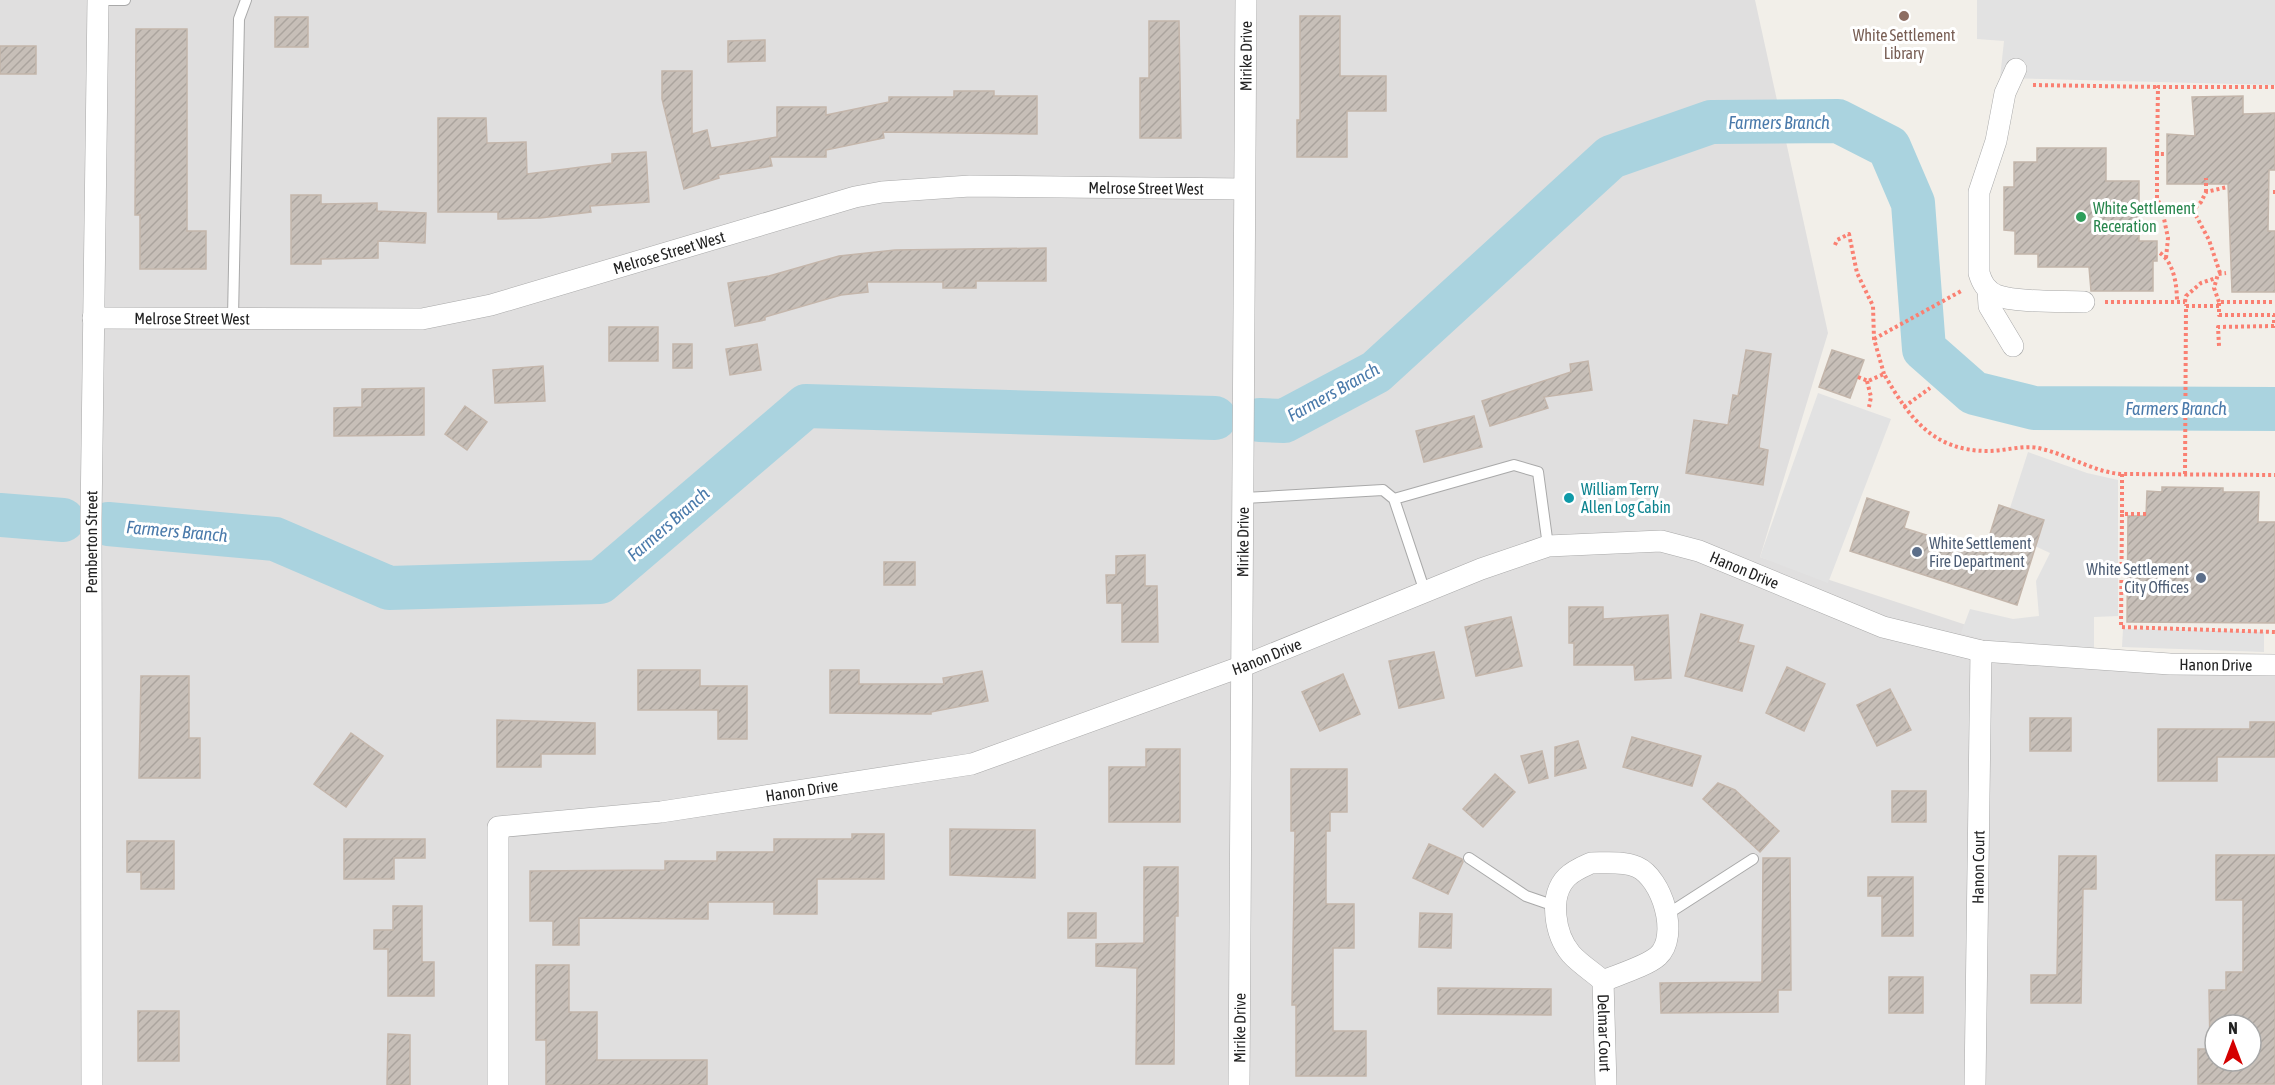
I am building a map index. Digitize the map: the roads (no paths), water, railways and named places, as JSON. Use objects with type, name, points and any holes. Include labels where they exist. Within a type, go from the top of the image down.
[{"type":"street","name":"Pemberton Street","points":[[92,1085],[91,520],[98,0]]},
{"type":"street","name":"Mirike Drive","points":[[1239,1085],[1246,0]]},
{"type":"street","points":[[1979,288],[1982,284],[1979,273],[1979,192],[1996,141],[2005,93],[2022,77]]},
{"type":"street","name":"Melrose Street West","points":[[93,318],[422,319],[491,305],[855,197],[882,192],[970,186],[1244,189]]},
{"type":"street","points":[[1979,288],[2008,297],[2084,302]]},
{"type":"street","points":[[1979,288],[2013,346]]},
{"type":"street","name":"Hanon Drive","points":[[498,1085],[498,828],[661,812],[972,764],[1243,666],[1425,592],[1548,546],[1661,541],[1699,551],[1883,627],[1981,651],[2170,664],[2275,665]]},
{"type":"street","name":"Hanon Court","points":[[1975,1085],[1981,651]]},
{"type":"street","name":"Delmar Court","points":[[1603,981],[1658,956],[1663,946],[1668,928],[1666,906],[1655,885],[1638,867],[1625,864],[1591,863],[1575,870],[1565,879],[1555,906],[1558,930],[1571,953],[1603,981],[1606,1085]]},
{"type":"lane","points":[[98,0],[125,0]]},
{"type":"lane","points":[[233,317],[239,19],[246,0]]},
{"type":"lane","points":[[1394,499],[1514,465],[1538,472],[1548,546]]},
{"type":"lane","points":[[1244,498],[1363,489],[1383,490],[1394,499],[1425,592]]},
{"type":"lane","points":[[1469,858],[1526,896],[1555,906]]},
{"type":"lane","points":[[1666,915],[1753,860]]},
{"type":"waterway","name":"Farmers Branch","points":[[1260,420],[1284,421],[1376,372],[1611,157],[1711,122],[1838,121],[1889,147],[1913,203],[1924,349],[1974,393],[2034,408],[2275,409]]},
{"type":"waterway","name":"Farmers Branch","points":[[108,524],[275,539],[389,588],[600,582],[806,406],[1215,418]]},
{"type":"waterway","name":"Farmers Branch","points":[[0,515],[63,520]]},
{"type":"place","name":"White Settlement Library","points":[[1904,16]]},
{"type":"place","name":"White Settlement Receration","points":[[2081,217]]},
{"type":"place","name":"William Terry Allen Log Cabin","points":[[1569,498]]},
{"type":"place","name":"White Settlement Fire Department","points":[[1917,552]]},
{"type":"place","name":"White Settlement City Offices","points":[[2201,578]]}]
